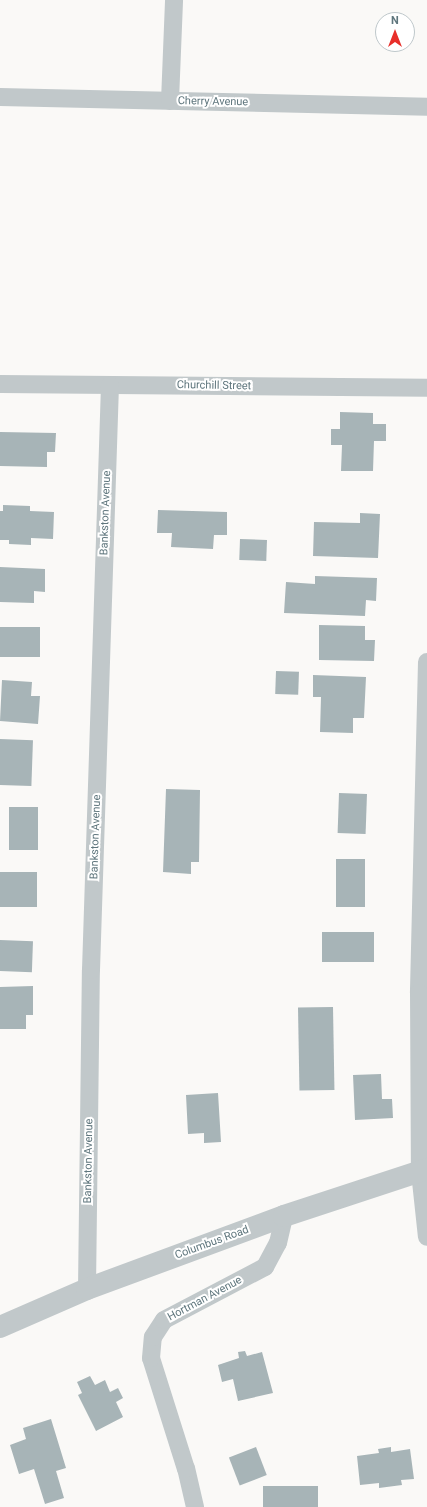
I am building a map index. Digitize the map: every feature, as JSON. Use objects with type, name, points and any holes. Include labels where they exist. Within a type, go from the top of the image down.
[{"type":"street","points":[[170,101],[174,0]]},
{"type":"street","name":"Cherry Avenue","points":[[0,97],[427,107]]},
{"type":"street","name":"Churchill Street","points":[[0,384],[427,388]]},
{"type":"street","name":"Bankston Avenue","points":[[87,1289],[91,970],[110,385]]},
{"type":"street","points":[[427,662],[419,993],[423,1170],[427,1237]]},
{"type":"street","name":"Columbus Road","points":[[0,1327],[87,1289],[284,1216],[423,1170]]},
{"type":"street","name":"Hortman Avenue","points":[[195,1507],[186,1469],[151,1358],[153,1337],[164,1320],[265,1267],[278,1242],[284,1216]]},
{"type":"building","points":[[340,412],[373,413],[373,424],[386,424],[386,441],[374,441],[373,471],[341,471],[342,445],[331,445],[331,429],[340,429]]},
{"type":"building","points":[[0,432],[56,433],[55,452],[47,452],[47,467],[0,466]]},
{"type":"building","points":[[3,505],[30,506],[30,511],[54,512],[53,539],[31,538],[31,545],[9,544],[9,540],[0,540],[0,511],[3,511]]},
{"type":"building","points":[[158,510],[227,512],[227,535],[214,535],[213,549],[171,547],[172,533],[157,533]]},
{"type":"building","points":[[360,513],[380,514],[378,558],[313,556],[314,522],[360,523]]},
{"type":"building","points":[[240,539],[267,540],[266,561],[239,560]]},
{"type":"building","points":[[0,567],[45,569],[45,592],[34,591],[34,603],[0,602]]},
{"type":"building","points":[[315,576],[377,578],[376,601],[366,600],[365,616],[284,613],[286,582],[315,584]]},
{"type":"building","points":[[319,625],[365,626],[365,640],[375,640],[374,661],[319,660]]},
{"type":"building","points":[[0,627],[40,627],[40,657],[0,657]]},
{"type":"building","points":[[276,671],[299,672],[298,695],[275,694]]},
{"type":"building","points":[[313,675],[366,677],[364,718],[353,718],[353,733],[320,732],[321,697],[313,697]]},
{"type":"building","points":[[2,680],[32,682],[31,696],[40,696],[38,724],[0,721]]},
{"type":"building","points":[[0,739],[33,740],[31,786],[0,785]]},
{"type":"building","points":[[166,789],[200,790],[199,862],[191,862],[191,874],[163,872]]},
{"type":"building","points":[[339,793],[367,794],[366,834],[338,833]]},
{"type":"building","points":[[9,807],[38,807],[38,850],[9,850]]},
{"type":"building","points":[[336,859],[365,859],[365,907],[336,907]]},
{"type":"building","points":[[0,872],[37,872],[37,907],[0,907]]},
{"type":"building","points":[[322,932],[374,932],[374,962],[322,962]]},
{"type":"building","points":[[0,940],[33,941],[32,972],[0,971]]},
{"type":"building","points":[[33,986],[33,1015],[26,1015],[26,1029],[0,1029],[0,987]]},
{"type":"building","points":[[333,1007],[334,1090],[299,1091],[298,1008]]},
{"type":"building","points":[[381,1074],[382,1099],[392,1099],[393,1118],[355,1120],[353,1075]]},
{"type":"building","points":[[218,1093],[221,1142],[204,1143],[204,1133],[188,1134],[186,1095]]},
{"type":"building","points":[[245,1351],[247,1356],[262,1352],[273,1393],[238,1401],[233,1379],[222,1382],[218,1365],[239,1358],[238,1352]]},
{"type":"building","points":[[90,1376],[95,1385],[105,1380],[110,1392],[118,1388],[123,1398],[116,1402],[123,1417],[96,1431],[78,1395],[82,1393],[77,1382]]},
{"type":"building","points":[[51,1419],[66,1468],[56,1471],[64,1498],[45,1504],[34,1469],[19,1474],[10,1445],[26,1439],[23,1428]]},
{"type":"building","points":[[256,1447],[267,1475],[240,1485],[229,1457]]},
{"type":"building","points":[[391,1447],[391,1452],[410,1449],[414,1479],[401,1480],[402,1485],[379,1488],[379,1483],[360,1485],[357,1456],[379,1453],[378,1449]]},
{"type":"building","points":[[263,1486],[318,1486],[318,1507],[263,1507]]}]
